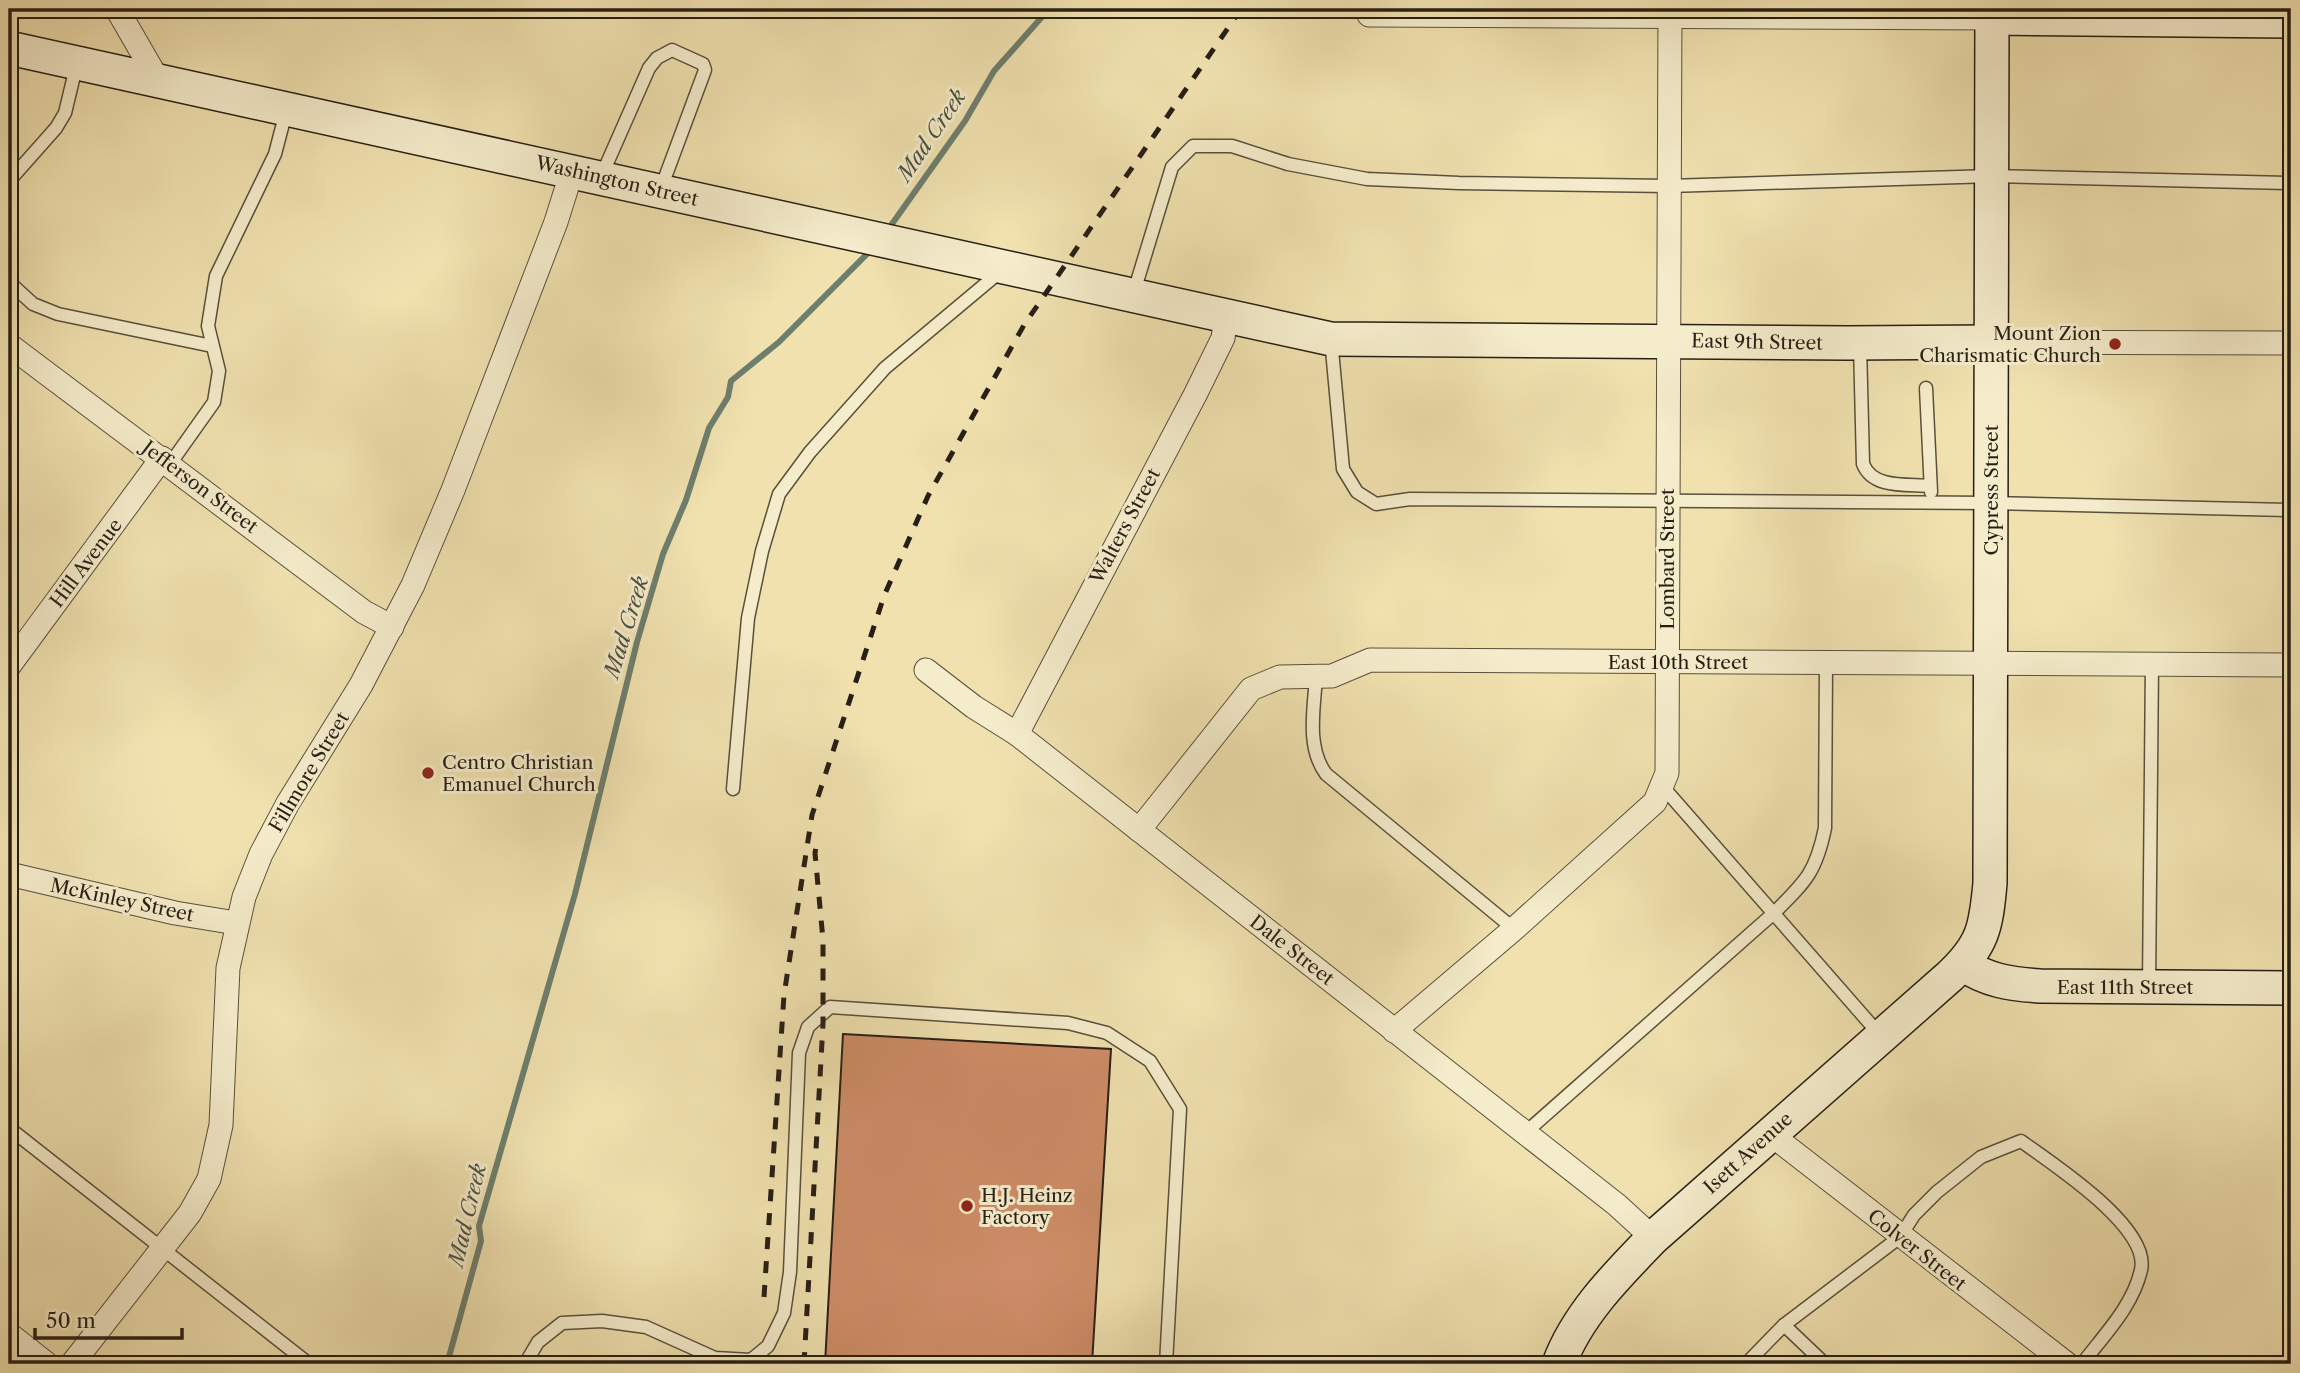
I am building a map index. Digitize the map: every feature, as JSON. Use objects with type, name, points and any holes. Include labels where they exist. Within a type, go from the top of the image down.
[{"type":"main road","points":[[1992,13],[2291,21]]},
{"type":"main road","name":"Cypress Street","points":[[1963,964],[1981,939],[1987,922],[1990,883],[1992,13]]},
{"type":"main road","name":"Washington Street","points":[[9,48],[1226,316]]},
{"type":"main road","name":"East 9th Street","points":[[1226,316],[1331,339],[1992,342]]},
{"type":"main road","name":"East 11th Street","points":[[1963,964],[1976,973],[2003,984],[2291,988]]},
{"type":"main road","name":"Isett Avenue","points":[[1564,1362],[1580,1323],[1615,1276],[1653,1238],[1963,964]]},
{"type":"street","points":[[117,9],[158,80]]},
{"type":"street","name":"Lombard Street","points":[[1663,787],[1667,773],[1670,13]]},
{"type":"street","points":[[1369,15],[1992,13]]},
{"type":"street","name":"Fillmore Street","points":[[72,1364],[190,1213],[209,1179],[216,1158],[221,1125],[226,992],[236,923],[261,854],[392,626],[453,490],[556,222],[586,174]]},
{"type":"street","name":"Walters Street","points":[[1017,734],[1195,395],[1223,338],[1226,316]]},
{"type":"street","name":"East 9th Street","points":[[1992,342],[2291,343]]},
{"type":"street","name":"Jefferson Street","points":[[9,345],[364,612],[392,626]]},
{"type":"street","name":"Hill Avenue","points":[[9,666],[166,461]]},
{"type":"street","name":"East 10th Street","points":[[1139,830],[1251,689],[1280,677],[1316,677],[1349,671],[1370,660],[2152,662],[2291,665]]},
{"type":"street","name":"Dale Street","points":[[926,670],[974,707],[1017,734],[1617,1205],[1653,1238]]},
{"type":"street","points":[[1394,1031],[1514,929],[1655,802],[1663,787]]},
{"type":"street","name":"McKinley Street","points":[[9,874],[175,913],[236,923]]},
{"type":"street","name":"Colver Street","points":[[1769,1133],[2067,1364]]},
{"type":"street","points":[[9,1334],[47,1364]]},
{"type":"lane","points":[[586,174],[649,68],[657,58],[672,50],[703,64],[705,70],[660,191]]},
{"type":"lane","points":[[9,181],[56,128],[68,103],[77,62]]},
{"type":"lane","points":[[166,461],[214,402],[219,371],[208,326],[216,276],[275,155],[287,108]]},
{"type":"lane","points":[[1132,296],[1172,167],[1193,146],[1232,146],[1288,164],[1367,179],[1669,186],[1992,176],[2291,183]]},
{"type":"lane","points":[[733,789],[748,618],[762,551],[779,494],[810,452],[885,368],[1004,268]]},
{"type":"lane","points":[[9,282],[33,304],[58,314],[212,346]]},
{"type":"lane","points":[[1331,339],[1343,469],[1357,492],[1376,504],[1410,499],[1990,503],[2291,510]]},
{"type":"lane","points":[[1860,343],[1863,464],[1867,474],[1874,481],[1930,486]]},
{"type":"lane","points":[[1926,388],[1931,503]]},
{"type":"lane","points":[[2149,987],[2152,662]]},
{"type":"lane","points":[[1525,1133],[1775,912],[1809,877],[1820,854],[1825,828],[1826,663]]},
{"type":"lane","points":[[1316,677],[1313,739],[1317,762],[1326,774],[1514,929]]},
{"type":"lane","points":[[1663,787],[1881,1035]]},
{"type":"lane","points":[[525,1364],[538,1342],[562,1323],[602,1321],[646,1327],[715,1358],[751,1360],[768,1346],[784,1313],[790,1272],[799,1053],[808,1027],[830,1007],[884,1008],[1068,1023],[1107,1033],[1150,1061],[1180,1109],[1166,1364]]},
{"type":"lane","points":[[9,1128],[309,1364]]},
{"type":"lane","points":[[1746,1364],[1784,1325],[1900,1237],[1914,1215],[1972,1164],[1981,1157],[2021,1141],[2078,1183],[2130,1233],[2140,1249],[2142,1267],[2131,1299],[2082,1364]]},
{"type":"lane","points":[[1784,1325],[1825,1364]]},
{"type":"building","name":"H.J. Heinz Factory","points":[[843,1034],[1111,1049],[1092,1364],[825,1364]]},
{"type":"waterway","name":"Mad Creek","points":[[887,231],[965,121],[994,71],[1049,9]]},
{"type":"waterway","name":"Mad Creek","points":[[447,1364],[481,1241],[479,1226],[575,894],[637,642],[663,554],[686,500],[709,428],[728,397],[731,381],[779,342],[871,250]]},
{"type":"railway","points":[[764,1297],[784,995],[812,815],[884,596],[928,496],[1024,325],[1241,9]]},
{"type":"railway","points":[[804,1364],[823,1024],[823,940],[815,853],[817,841]]},
{"type":"place","name":"Mount Zion Charismatic Church","points":[[2115,344]]},
{"type":"place","name":"Centro Christian Emanuel Church","points":[[428,773]]},
{"type":"place","name":"H.J. Heinz Factory","points":[[967,1206]]}]
